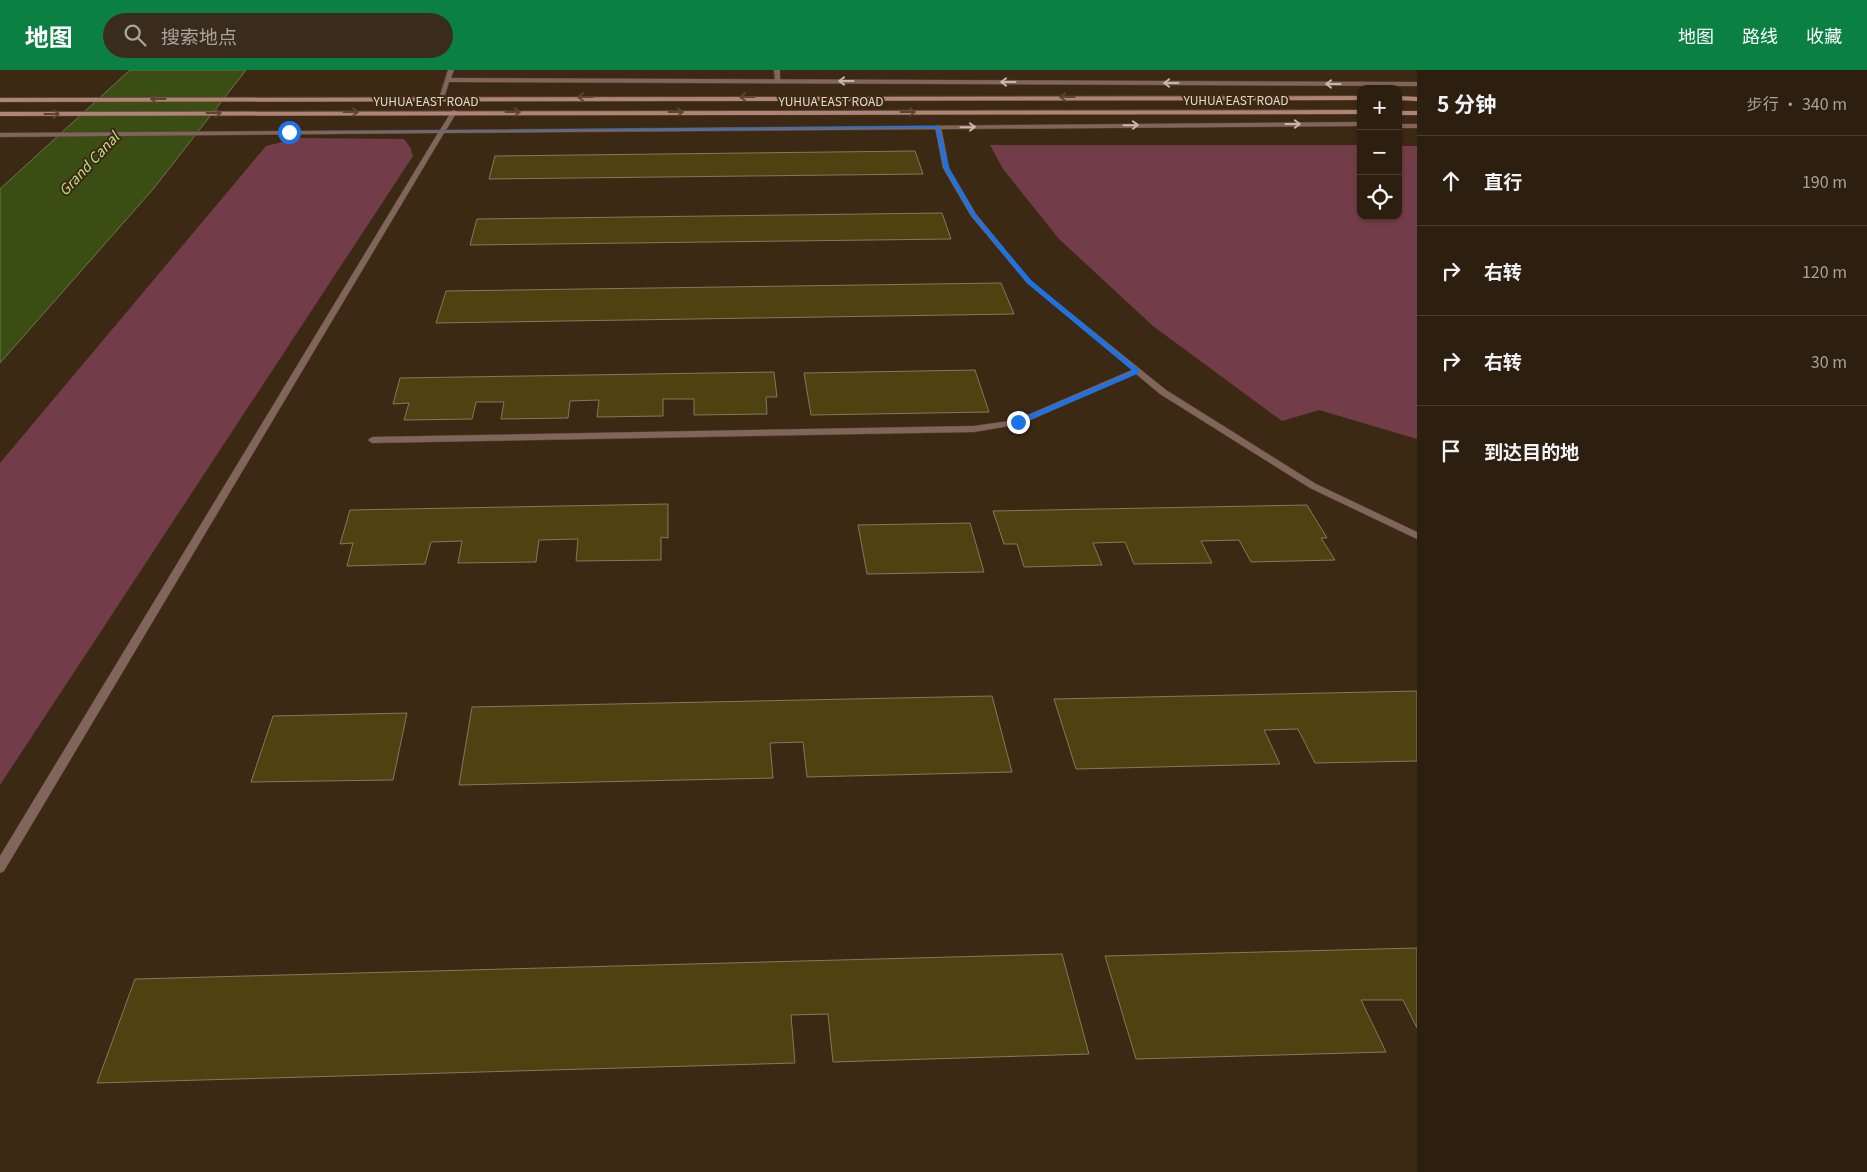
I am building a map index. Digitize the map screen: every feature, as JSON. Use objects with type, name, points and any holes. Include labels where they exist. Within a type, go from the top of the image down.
[{"type":"main road","name":"YUHUA EAST ROAD","points":[[0,100],[311,98],[1357,98]]},
{"type":"main road","points":[[1402,98],[1417,99]]},
{"type":"main road","name":"YUHUA EAST ROAD","points":[[1,114],[302,112],[1357,112]]},
{"type":"main road","points":[[1402,113],[1417,113]]},
{"type":"street","points":[[441,98],[451,70]]},
{"type":"street","points":[[777,70],[778,81]]},
{"type":"street","points":[[448,80],[1417,84]]},
{"type":"street","points":[[0,867],[454,112]]},
{"type":"street","points":[[0,135],[1357,124]]},
{"type":"street","points":[[1402,126],[1417,126]]},
{"type":"street","points":[[938,127],[946,168],[973,215],[1029,282],[1162,392],[1313,486],[1417,536]]},
{"type":"street","points":[[372,440],[974,429],[1018,422],[1137,371]]},
{"type":"shaded area","points":[[298,138],[404,139],[410,147],[413,156],[0,785],[0,463],[266,146]]},
{"type":"shaded area","points":[[990,145],[1357,145],[1357,220],[1402,220],[1402,146],[1417,146],[1417,439],[1319,410],[1282,421],[1153,326],[1059,239],[1003,169]]},
{"type":"water","name":"Grand Canal","points":[[130,70],[246,70],[154,188],[0,363],[0,189]]},
{"type":"building","points":[[915,151],[923,174],[489,179],[495,156]]},
{"type":"building","points":[[942,213],[951,239],[470,245],[477,219]]},
{"type":"building","points":[[1001,283],[1014,314],[436,323],[446,291]]},
{"type":"building","points":[[975,370],[989,412],[811,415],[804,373]]},
{"type":"building","points":[[774,372],[777,397],[766,397],[767,414],[694,415],[694,399],[663,399],[663,416],[597,417],[599,400],[570,401],[568,418],[501,419],[504,402],[476,402],[472,419],[404,420],[409,403],[393,404],[400,378]]},
{"type":"building","points":[[668,504],[668,538],[661,537],[661,560],[576,561],[578,539],[539,540],[536,562],[458,563],[462,541],[431,542],[425,564],[347,566],[353,543],[340,544],[350,510]]},
{"type":"building","points":[[1307,505],[1327,538],[1321,538],[1335,560],[1251,562],[1239,540],[1201,541],[1212,563],[1134,564],[1125,542],[1093,543],[1102,565],[1024,567],[1017,544],[1004,544],[993,511]]},
{"type":"building","points":[[970,523],[984,572],[867,574],[858,525]]},
{"type":"building","points":[[1417,691],[1417,761],[1315,763],[1298,729],[1264,730],[1280,764],[1076,769],[1054,699]]},
{"type":"building","points":[[992,696],[1012,772],[807,777],[803,742],[770,743],[773,778],[459,785],[472,707]]},
{"type":"building","points":[[407,713],[393,780],[251,782],[273,716]]},
{"type":"building","points":[[1417,948],[1417,1028],[1403,1000],[1361,1000],[1386,1052],[1136,1059],[1105,956]]},
{"type":"building","points":[[1062,954],[1089,1054],[833,1062],[828,1014],[791,1015],[795,1063],[97,1083],[135,979]]},
{"type":"route","points":[[289,132],[938,127],[946,168],[973,215],[1029,282],[1137,371],[1018,422]]}]
